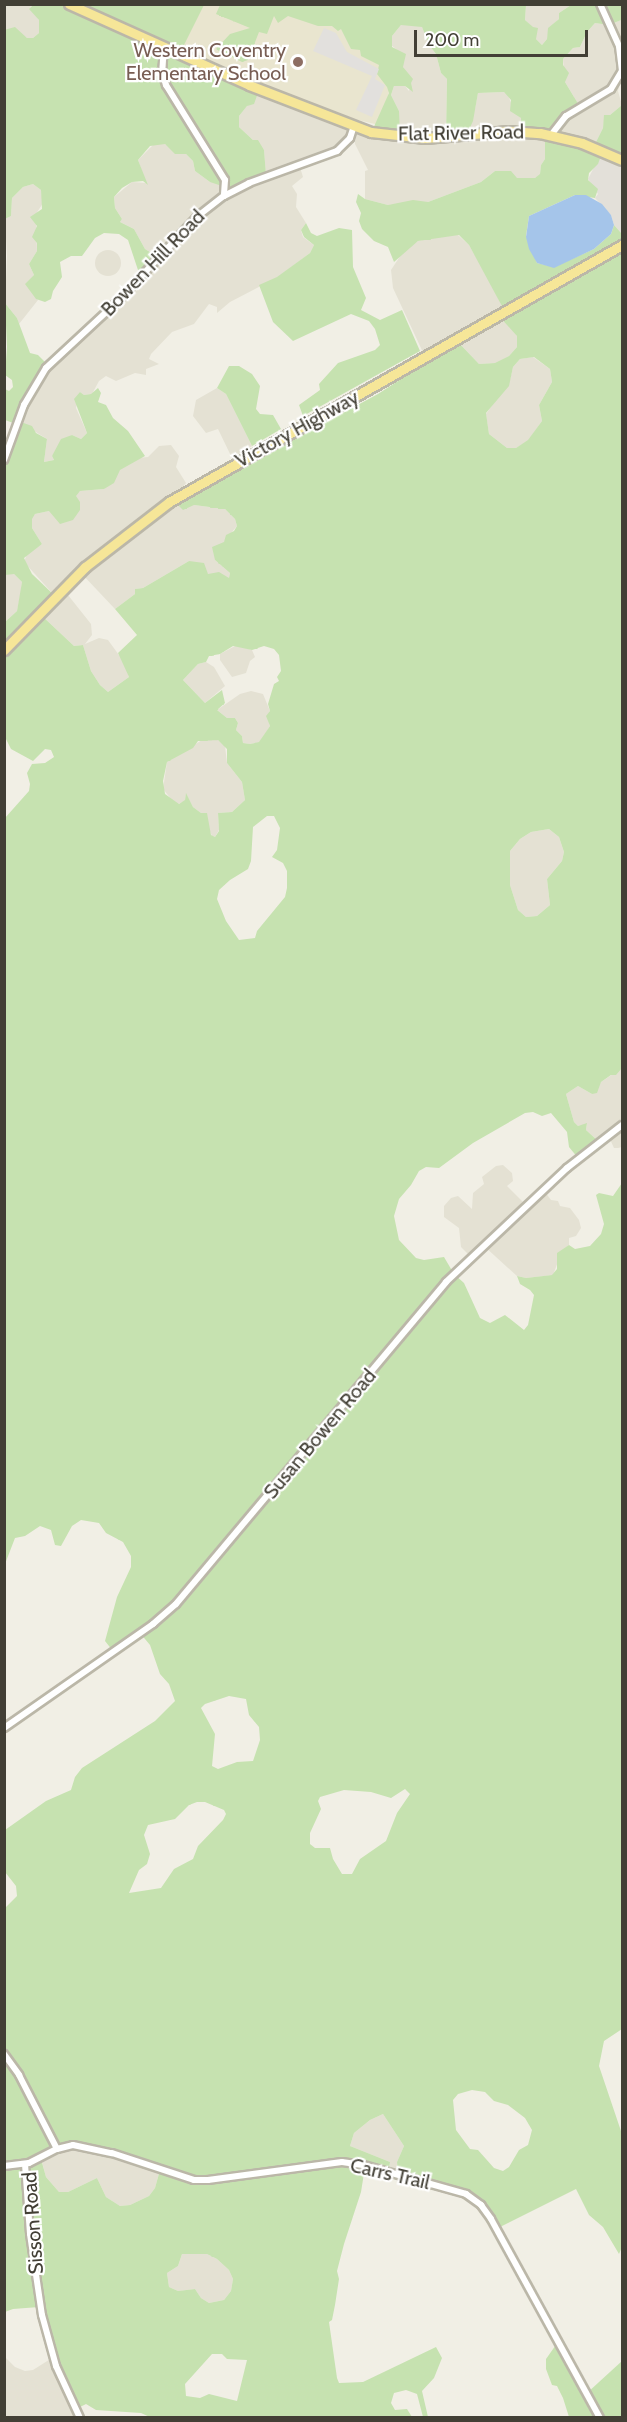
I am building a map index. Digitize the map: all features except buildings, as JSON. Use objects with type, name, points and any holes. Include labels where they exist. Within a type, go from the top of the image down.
[{"type":"main road","name":"Flat River Road","points":[[69,4],[249,85],[354,126],[407,137],[509,131],[551,135],[582,143],[622,160]]},
{"type":"main road","name":"Victory Highway","points":[[4,650],[86,567],[169,502],[621,247]]},
{"type":"street","points":[[551,135],[566,116],[611,89],[622,71],[619,46],[600,4]]},
{"type":"street","points":[[164,46],[162,72],[166,85],[225,180],[224,196]]},
{"type":"street","name":"Bowen Hill Road","points":[[4,460],[24,405],[46,368],[116,303],[198,216],[224,196],[279,170],[337,151],[350,138],[354,126]]},
{"type":"street","name":"Susan Bowen Road","points":[[4,1728],[153,1624],[176,1604],[446,1282],[590,1148],[622,1125]]},
{"type":"street","name":"Sisson Road","points":[[4,2054],[20,2075],[57,2149],[26,2164],[30,2234],[42,2315],[56,2366],[80,2418]]},
{"type":"street","name":"Carrs Trail","points":[[57,2149],[73,2145],[99,2149],[175,2175],[201,2180],[328,2162],[356,2163],[466,2194],[481,2205],[491,2219],[600,2418]]},
{"type":"street","points":[[4,2166],[26,2164]]},
{"type":"shaded area","points":[[4,5],[33,5],[30,7],[39,20],[39,33],[33,38],[27,38],[18,32],[5,30]]},
{"type":"shaded area","name":"Western Coventry Elementary School","points":[[194,5],[295,5],[355,18],[391,80],[383,126],[333,114],[175,45]]},
{"type":"shaded area","points":[[526,5],[571,5],[559,13],[559,19],[549,28],[547,39],[542,45],[536,39],[533,28],[525,20]]},
{"type":"shaded area","points":[[622,15],[622,74],[618,91],[622,105],[610,115],[605,115],[603,128],[594,146],[552,131],[574,97],[565,82],[563,59],[573,48],[580,47],[587,32],[595,23],[610,25],[620,20]]},
{"type":"shaded area","points":[[401,25],[422,27],[429,45],[436,54],[441,73],[447,79],[446,136],[475,109],[478,93],[504,92],[508,95],[515,113],[521,118],[521,130],[545,135],[545,159],[541,165],[540,175],[535,178],[517,178],[495,171],[481,182],[428,202],[388,205],[365,199],[365,171],[368,170],[355,144],[355,127],[370,131],[398,115],[399,111],[391,95],[394,86],[405,86],[409,91],[411,83],[403,67],[402,54],[391,45],[392,36]]},
{"type":"shaded area","points":[[324,28],[336,33],[347,52],[379,69],[375,79],[385,85],[372,117],[356,110],[372,76],[313,51]]},
{"type":"shaded area","points":[[259,90],[353,126],[343,146],[299,164],[303,177],[292,186],[297,194],[296,207],[306,223],[301,230],[303,237],[314,245],[310,253],[278,277],[230,302],[217,313],[217,307],[209,304],[194,324],[172,332],[151,354],[149,359],[159,364],[146,369],[146,375],[135,373],[116,381],[106,376],[99,381],[92,394],[84,395],[80,392],[76,408],[87,433],[81,439],[72,435],[67,438],[52,456],[54,460],[44,462],[47,439],[18,421],[33,385],[115,304],[158,257],[145,249],[134,229],[120,222],[122,219],[115,208],[114,197],[132,182],[146,183],[138,160],[154,144],[165,144],[172,150],[186,154],[193,161],[195,171],[210,182],[266,174],[264,150],[239,127],[239,116]]},
{"type":"shaded area","points":[[603,150],[622,158],[622,234],[614,225],[611,215],[595,198],[598,194],[588,179]]},
{"type":"shaded area","points":[[33,184],[41,190],[43,203],[36,214],[37,251],[29,264],[34,275],[29,288],[38,300],[19,324],[5,303],[7,256],[5,219],[11,216],[12,198],[23,187]]},
{"type":"shaded area","points":[[458,235],[469,245],[517,336],[517,347],[509,356],[497,363],[479,364],[458,342],[427,361],[393,288],[391,270],[403,252],[418,241]]},
{"type":"shaded area","points":[[108,250],[117,254],[121,263],[117,272],[108,276],[99,272],[95,263],[99,254]]},
{"type":"shaded area","points":[[533,357],[550,369],[552,382],[539,405],[542,421],[528,441],[516,448],[507,448],[489,434],[486,414],[510,380],[513,367],[520,359]]},
{"type":"shaded area","points":[[217,388],[226,394],[252,446],[232,458],[218,429],[206,433],[193,416],[196,400]]},
{"type":"shaded area","points":[[171,445],[179,456],[176,467],[186,483],[176,496],[194,505],[225,509],[235,519],[237,526],[226,539],[215,560],[230,573],[229,579],[208,574],[189,561],[143,588],[135,589],[135,594],[115,609],[81,573],[64,590],[91,624],[92,635],[85,644],[99,638],[108,640],[124,662],[129,677],[108,692],[100,685],[91,671],[83,645],[74,646],[39,613],[54,595],[24,562],[27,554],[42,544],[32,528],[31,519],[35,514],[49,511],[80,491],[104,489],[119,470],[138,458],[148,457],[159,446]]},
{"type":"shaded area","points":[[14,574],[22,582],[17,611],[5,622],[4,575]]},
{"type":"shaded area","points":[[237,645],[252,650],[255,657],[250,661],[246,673],[232,677],[220,660],[220,654]]},
{"type":"shaded area","points":[[206,662],[214,667],[225,686],[205,703],[183,680],[198,664]]},
{"type":"shaded area","points":[[251,691],[263,694],[270,711],[267,716],[270,726],[260,742],[250,744],[243,743],[242,736],[236,730],[238,723],[235,718],[227,718],[217,710],[240,694]]},
{"type":"shaded area","points":[[202,740],[218,740],[225,746],[227,763],[242,782],[245,800],[232,812],[218,813],[219,830],[215,837],[212,836],[201,813],[193,807],[186,794],[185,801],[176,805],[163,789],[167,762]]},
{"type":"shaded area","points":[[549,829],[559,837],[564,852],[562,861],[547,879],[550,905],[537,916],[526,917],[518,910],[510,885],[510,851],[520,839],[531,832]]},
{"type":"shaded area","points":[[622,1068],[622,1147],[614,1148],[608,1135],[598,1141],[586,1130],[587,1124],[578,1126],[574,1122],[566,1094],[578,1086],[592,1094],[601,1082]]},
{"type":"shaded area","points":[[503,1165],[512,1173],[513,1181],[507,1186],[526,1205],[545,1192],[551,1200],[558,1201],[560,1206],[570,1208],[579,1220],[581,1228],[576,1236],[569,1238],[569,1245],[562,1251],[553,1275],[526,1278],[517,1276],[484,1246],[471,1257],[461,1247],[459,1228],[444,1217],[444,1206],[451,1198],[458,1196],[472,1209],[473,1193],[484,1184],[482,1177],[496,1166]]},
{"type":"shaded area","points":[[383,2114],[404,2146],[397,2162],[398,2174],[389,2171],[390,2162],[350,2146],[354,2133],[370,2120]]},
{"type":"shaded area","points":[[79,2146],[160,2170],[155,2188],[149,2196],[130,2205],[120,2206],[106,2197],[97,2178],[68,2192],[59,2192],[46,2177],[41,2158],[63,2148]]},
{"type":"shaded area","points":[[182,2254],[207,2254],[217,2259],[229,2270],[233,2279],[231,2291],[224,2300],[209,2303],[201,2298],[195,2289],[178,2291],[169,2287],[167,2273],[178,2266]]},
{"type":"shaded area","points":[[4,2356],[15,2367],[25,2371],[33,2370],[52,2358],[78,2417],[5,2417]]},
{"type":"green space","points":[[33,5],[204,5],[180,53],[259,90],[254,104],[247,106],[239,116],[239,127],[253,140],[258,140],[264,150],[266,174],[226,194],[225,187],[210,182],[195,171],[193,161],[186,154],[175,154],[165,144],[150,146],[138,160],[148,185],[143,181],[132,182],[114,197],[115,208],[122,219],[120,222],[134,229],[145,249],[158,257],[143,273],[138,270],[128,240],[119,234],[104,233],[95,238],[82,256],[71,256],[60,262],[62,277],[51,299],[45,302],[36,299],[25,284],[34,275],[29,264],[37,251],[37,243],[32,237],[37,226],[30,217],[42,209],[41,190],[33,184],[23,187],[12,198],[11,216],[5,219],[4,30],[15,27],[27,38],[33,38],[39,33],[39,20],[29,9]]},
{"type":"green space","points":[[220,5],[526,5],[525,20],[538,28],[536,39],[542,45],[547,39],[548,28],[559,19],[559,13],[571,5],[622,5],[621,20],[609,25],[595,23],[587,32],[580,47],[573,48],[563,59],[563,65],[569,73],[565,82],[580,107],[552,131],[594,146],[603,128],[604,115],[610,115],[622,105],[622,158],[603,150],[598,164],[589,173],[588,180],[598,189],[595,198],[575,195],[529,216],[526,236],[537,263],[554,267],[594,249],[611,234],[614,225],[622,234],[622,1068],[616,1075],[611,1075],[601,1082],[597,1093],[592,1094],[578,1086],[566,1094],[574,1122],[578,1126],[587,1123],[586,1130],[598,1141],[578,1158],[569,1147],[567,1132],[551,1113],[542,1116],[533,1112],[525,1113],[473,1143],[439,1168],[426,1167],[419,1171],[399,1199],[394,1216],[399,1240],[416,1258],[424,1260],[444,1257],[454,1274],[464,1283],[480,1318],[490,1323],[505,1315],[524,1330],[528,1325],[534,1295],[520,1284],[517,1276],[526,1278],[552,1275],[557,1269],[557,1253],[569,1245],[575,1249],[590,1246],[601,1234],[604,1224],[596,1195],[599,1193],[613,1196],[622,1183],[622,2029],[604,2041],[599,2066],[622,2134],[622,2247],[619,2254],[603,2227],[589,2215],[576,2189],[496,2229],[486,2211],[465,2193],[398,2174],[397,2162],[404,2146],[383,2114],[370,2120],[354,2133],[350,2146],[390,2162],[389,2170],[365,2167],[361,2192],[337,2271],[339,2279],[335,2305],[332,2320],[329,2322],[337,2378],[339,2383],[363,2382],[436,2347],[442,2358],[434,2378],[422,2391],[428,2417],[423,2417],[417,2394],[406,2390],[394,2393],[391,2403],[395,2410],[407,2409],[412,2417],[152,2418],[141,2413],[96,2410],[86,2404],[76,2409],[60,2379],[39,2307],[13,2309],[5,2312],[4,1909],[17,1896],[16,1886],[5,1872],[5,1830],[46,1801],[71,1790],[75,1777],[82,1768],[155,1721],[175,1701],[169,1684],[160,1674],[150,1645],[140,1633],[113,1651],[105,1641],[117,1597],[131,1567],[131,1556],[123,1542],[106,1533],[99,1523],[81,1520],[72,1526],[61,1546],[55,1545],[51,1530],[40,1526],[25,1536],[15,1538],[5,1564],[5,818],[29,791],[27,773],[32,764],[45,763],[54,757],[51,750],[45,749],[33,761],[11,749],[5,737],[5,622],[17,611],[22,582],[14,574],[5,575],[5,446],[8,447],[16,424],[5,420],[5,389],[9,391],[13,387],[12,380],[5,375],[7,347],[5,303],[17,318],[30,353],[38,355],[48,365],[18,421],[32,426],[36,433],[47,439],[44,462],[54,460],[52,456],[61,439],[72,435],[81,439],[87,433],[74,399],[80,392],[84,395],[91,394],[98,388],[101,393],[98,402],[106,405],[113,418],[128,431],[145,456],[120,470],[114,483],[104,489],[80,491],[76,496],[80,502],[80,510],[73,520],[60,524],[49,511],[35,514],[32,519],[32,528],[42,544],[24,558],[32,574],[54,595],[40,614],[74,646],[83,645],[91,671],[100,685],[108,692],[129,677],[118,653],[137,635],[115,609],[135,594],[135,589],[143,588],[189,561],[204,563],[208,574],[219,572],[229,578],[230,573],[215,560],[212,547],[224,542],[226,535],[234,531],[237,526],[235,519],[225,509],[194,505],[183,510],[176,503],[378,394],[458,342],[479,364],[495,363],[509,356],[517,347],[517,336],[498,315],[579,276],[504,310],[469,245],[459,235],[418,241],[394,262],[388,247],[374,241],[362,229],[359,221],[361,213],[356,202],[358,194],[365,199],[388,205],[413,200],[428,202],[481,182],[495,171],[511,171],[517,178],[535,178],[540,174],[541,165],[545,159],[545,135],[521,131],[521,118],[510,111],[511,100],[504,92],[478,93],[473,121],[467,134],[446,136],[447,79],[441,73],[436,54],[429,45],[422,27],[401,25],[392,36],[392,47],[406,54],[403,67],[413,79],[411,83],[413,92],[405,86],[394,86],[391,95],[399,111],[400,134],[372,131],[389,93],[377,74],[379,65],[361,56],[360,50],[351,49],[341,29],[338,31],[332,26],[318,26],[288,16],[278,23],[274,16],[267,34],[259,32],[248,60],[242,62],[216,49],[230,34],[250,28],[216,14]],"holes":[[[534,357],[550,369],[552,382],[539,405],[542,421],[528,440],[516,448],[507,448],[489,434],[486,413],[509,386],[513,367],[520,359]],[[233,646],[252,650],[264,646],[274,649],[279,655],[281,671],[277,677],[279,681],[274,684],[268,704],[270,711],[266,716],[270,726],[259,742],[243,743],[242,736],[236,730],[238,723],[235,718],[227,718],[217,710],[225,703],[222,690],[205,703],[183,680],[198,664],[206,662],[209,656],[220,654]],[[218,740],[227,749],[227,763],[242,782],[245,800],[232,812],[218,813],[219,831],[215,837],[211,835],[207,813],[201,813],[193,807],[186,793],[185,800],[179,804],[165,794],[163,781],[167,762],[193,748],[198,741]],[[267,816],[274,816],[280,828],[277,850],[272,857],[283,863],[287,871],[285,897],[257,931],[255,938],[239,940],[226,921],[217,899],[219,890],[248,869],[251,861],[253,827]],[[549,829],[559,837],[564,852],[562,861],[547,879],[550,905],[537,916],[526,917],[518,910],[510,885],[510,851],[520,839],[531,832]],[[229,1696],[246,1699],[249,1715],[259,1727],[260,1740],[253,1761],[237,1762],[218,1769],[212,1766],[215,1734],[201,1708],[205,1704]],[[405,1789],[410,1794],[397,1813],[386,1841],[360,1859],[352,1874],[342,1874],[333,1859],[330,1848],[315,1848],[310,1844],[310,1833],[321,1809],[318,1801],[320,1797],[344,1790],[371,1792],[391,1798]],[[197,1802],[205,1802],[224,1810],[226,1814],[198,1846],[193,1859],[174,1869],[161,1888],[129,1893],[139,1870],[147,1864],[150,1854],[144,1835],[148,1825],[175,1819],[189,1805]],[[472,2090],[485,2092],[494,2101],[508,2105],[525,2118],[532,2130],[528,2145],[519,2150],[509,2167],[503,2171],[494,2168],[478,2150],[470,2149],[456,2130],[453,2100],[458,2094]],[[79,2146],[160,2170],[155,2188],[149,2196],[130,2205],[120,2206],[106,2197],[97,2178],[68,2192],[59,2192],[46,2177],[41,2159],[63,2148]],[[182,2254],[207,2254],[217,2259],[229,2270],[233,2279],[231,2291],[224,2300],[209,2303],[201,2298],[195,2289],[178,2291],[169,2287],[167,2273],[178,2266]],[[212,2354],[222,2354],[227,2359],[247,2360],[237,2401],[209,2394],[200,2398],[186,2396],[185,2384]]]},
{"type":"green space","points":[[306,223],[311,233],[317,236],[339,228],[352,230],[353,267],[366,298],[361,310],[380,320],[402,310],[420,351],[303,416],[299,405],[320,390],[319,384],[338,363],[375,350],[380,345],[375,329],[369,321],[351,314],[293,341],[273,322],[259,285],[277,277],[310,253],[314,245],[304,237],[301,230]]},
{"type":"green space","points":[[229,366],[239,366],[252,374],[260,386],[256,409],[260,414],[273,415],[281,429],[252,446],[226,394],[217,388]]},
{"type":"green space","points":[[558,2342],[587,2393],[622,2361],[622,2417],[569,2417],[563,2398],[557,2386],[552,2385],[546,2369],[546,2359]]},
{"type":"water","points":[[575,195],[586,195],[602,204],[611,215],[614,225],[611,234],[594,249],[554,268],[537,263],[529,249],[526,237],[529,216]]},
{"type":"place","name":"Western Coventry Elementary School","points":[[298,62]]}]
